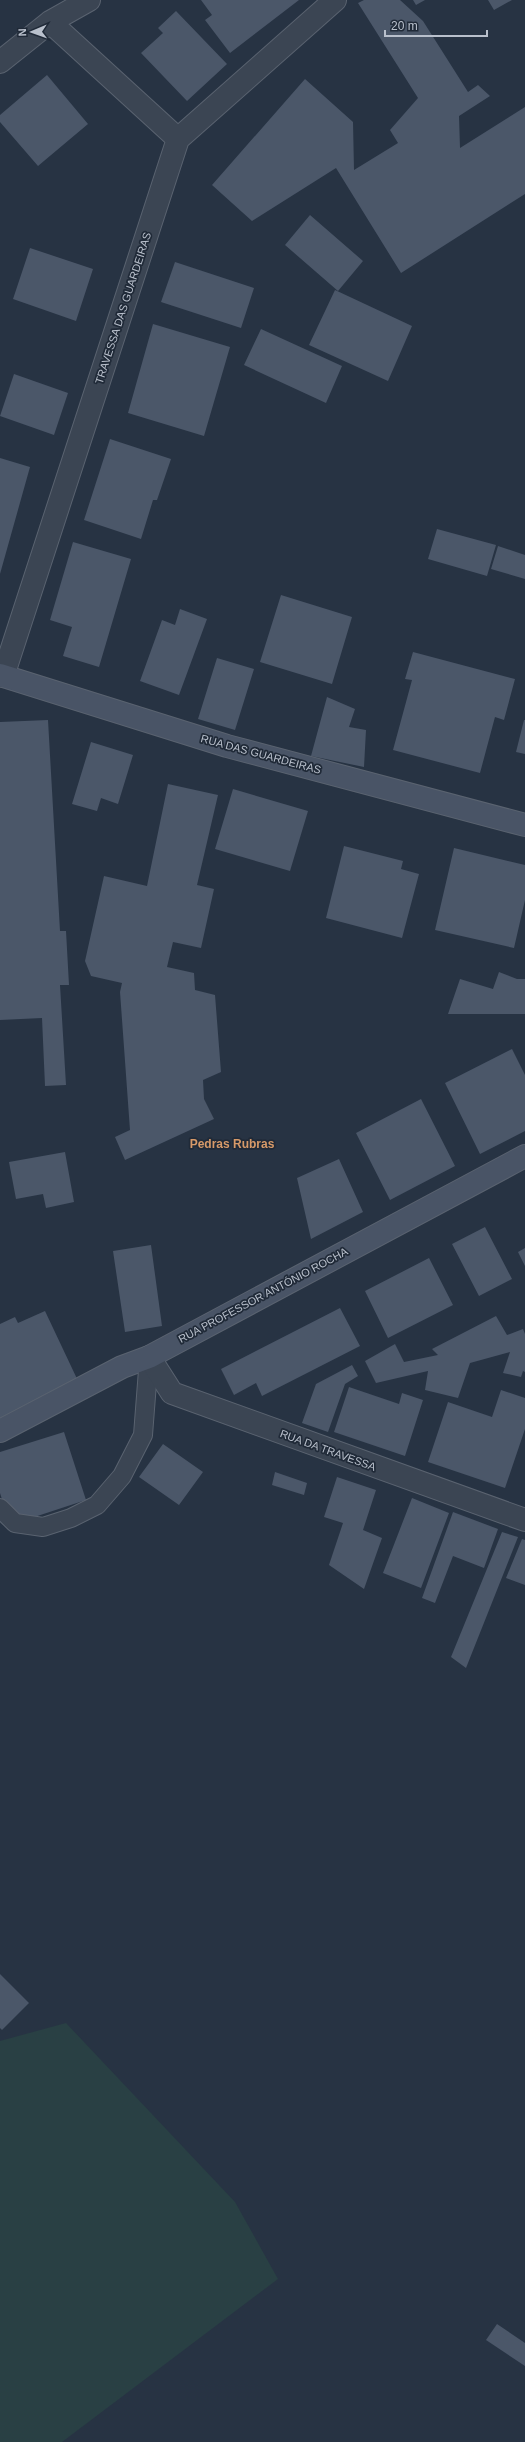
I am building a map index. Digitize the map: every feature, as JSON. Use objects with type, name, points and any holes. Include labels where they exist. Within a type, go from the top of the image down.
[{"type":"street","points":[[50,22],[61,0]]},
{"type":"street","points":[[0,62],[50,22],[89,0]]},
{"type":"street","points":[[50,22],[178,139],[335,0]]},
{"type":"street","name":"TRAVESSA DAS GUARDEIRAS","points":[[2,676],[178,139]]},
{"type":"street","name":"RUA DAS GUARDEIRAS","points":[[2,676],[227,746],[525,825]]},
{"type":"street","name":"RUA PROFESSOR ANTÓNIO ROCHA","points":[[0,1432],[122,1368],[149,1357],[525,1156]]},
{"type":"street","name":"RUA DA TRAVESSA","points":[[149,1357],[172,1393],[525,1520]]},
{"type":"lane","points":[[0,1508],[15,1523],[42,1527],[71,1518],[97,1505],[122,1476],[143,1435],[149,1357]]},
{"type":"green space","points":[[66,2023],[235,2202],[278,2279],[62,2442],[0,2442],[0,2041]]},
{"type":"building","points":[[201,0],[299,0],[230,53],[205,20],[212,15]]},
{"type":"building","points":[[364,0],[400,0],[423,21],[468,92],[478,85],[490,96],[459,116],[460,148],[525,107],[525,194],[401,273],[336,168],[252,221],[212,185],[305,79],[353,122],[354,170],[398,143],[390,130],[418,98],[358,3]]},
{"type":"building","points":[[413,0],[425,0],[416,5]]},
{"type":"building","points":[[488,0],[512,0],[494,10]]},
{"type":"building","points":[[176,11],[227,64],[187,101],[141,53],[163,33],[158,28]]},
{"type":"building","points":[[47,75],[88,124],[38,166],[0,122],[0,115]]},
{"type":"building","points":[[310,215],[363,261],[338,291],[285,245]]},
{"type":"building","points":[[30,248],[93,269],[76,321],[13,299]]},
{"type":"building","points":[[175,262],[254,288],[241,328],[161,302]]},
{"type":"building","points":[[335,290],[412,326],[388,381],[309,345]]},
{"type":"building","points":[[153,324],[230,347],[204,436],[128,413]]},
{"type":"building","points":[[261,329],[342,366],[326,403],[244,365]]},
{"type":"building","points":[[14,374],[68,393],[54,435],[0,416]]},
{"type":"building","points":[[110,439],[171,459],[157,500],[153,500],[141,539],[84,520]]},
{"type":"building","points":[[0,458],[30,467],[0,574]]},
{"type":"building","points":[[437,529],[496,545],[487,576],[428,559]]},
{"type":"building","points":[[73,542],[131,559],[99,667],[63,656],[72,627],[50,620]]},
{"type":"building","points":[[498,546],[525,555],[525,579],[491,569]]},
{"type":"building","points":[[281,595],[352,617],[332,684],[260,662]]},
{"type":"building","points":[[180,609],[207,619],[179,695],[140,681],[162,620],[175,625]]},
{"type":"building","points":[[413,652],[515,679],[504,720],[495,717],[480,773],[393,750],[412,680],[405,679]]},
{"type":"building","points":[[217,658],[254,669],[235,730],[198,719]]},
{"type":"building","points":[[327,697],[355,709],[349,727],[366,730],[364,767],[311,756]]},
{"type":"building","points":[[48,720],[60,931],[66,931],[69,985],[60,985],[66,1085],[45,1086],[42,1018],[0,1020],[0,722]]},
{"type":"building","points":[[525,720],[525,754],[516,752]]},
{"type":"building","points":[[91,742],[133,755],[118,804],[101,798],[97,811],[72,804]]},
{"type":"building","points":[[168,784],[218,795],[197,885],[214,889],[201,948],[173,942],[167,967],[194,973],[195,990],[215,995],[221,1072],[203,1080],[204,1099],[214,1119],[125,1160],[115,1137],[130,1130],[120,992],[122,983],[91,976],[85,961],[104,876],[147,886]]},
{"type":"building","points":[[233,789],[308,811],[290,871],[215,849]]},
{"type":"building","points":[[344,846],[403,861],[401,869],[419,874],[402,938],[326,918]]},
{"type":"building","points":[[454,848],[525,865],[525,900],[514,948],[435,930]]},
{"type":"building","points":[[499,972],[517,979],[525,979],[525,1014],[448,1014],[460,979],[493,989]]},
{"type":"building","points":[[512,1049],[525,1075],[525,1131],[480,1154],[445,1083]]},
{"type":"building","points":[[421,1099],[455,1166],[390,1200],[356,1133]]},
{"type":"building","points":[[65,1152],[74,1202],[46,1208],[43,1194],[16,1199],[9,1162]]},
{"type":"building","points":[[339,1159],[363,1212],[311,1239],[297,1178]]},
{"type":"building","points":[[485,1227],[512,1279],[479,1296],[452,1244]]},
{"type":"building","points":[[151,1245],[162,1326],[125,1332],[113,1251]]},
{"type":"building","points":[[525,1248],[525,1266],[518,1252]]},
{"type":"building","points":[[429,1258],[453,1305],[388,1338],[365,1291]]},
{"type":"building","points":[[340,1308],[360,1346],[262,1396],[256,1383],[234,1395],[221,1369]]},
{"type":"building","points":[[45,1311],[79,1383],[0,1421],[0,1324],[15,1317],[18,1323]]},
{"type":"building","points":[[496,1316],[507,1335],[523,1329],[525,1334],[525,1372],[523,1371],[521,1377],[503,1373],[510,1352],[470,1363],[458,1398],[425,1390],[428,1371],[376,1383],[365,1361],[395,1344],[404,1362],[438,1355],[432,1349]]},
{"type":"building","points":[[352,1365],[358,1376],[345,1384],[328,1432],[302,1423],[316,1384]]},
{"type":"building","points":[[349,1387],[399,1404],[402,1393],[423,1400],[405,1456],[334,1432]]},
{"type":"building","points":[[501,1390],[525,1398],[525,1429],[505,1488],[428,1462],[448,1402],[492,1417]]},
{"type":"building","points":[[64,1432],[86,1500],[10,1525],[0,1493],[0,1452]]},
{"type":"building","points":[[163,1444],[203,1472],[179,1505],[139,1477]]},
{"type":"building","points":[[275,1472],[307,1483],[304,1495],[272,1485]]},
{"type":"building","points":[[337,1477],[376,1490],[363,1530],[382,1538],[364,1589],[329,1565],[343,1523],[324,1517]]},
{"type":"building","points":[[412,1498],[449,1513],[421,1588],[383,1573]]},
{"type":"building","points":[[453,1512],[498,1529],[484,1568],[453,1556],[435,1603],[422,1598]]},
{"type":"building","points":[[502,1532],[518,1537],[466,1668],[451,1657]]},
{"type":"building","points":[[522,1539],[525,1540],[525,1585],[506,1578]]},
{"type":"building","points":[[0,1974],[29,2003],[2,2030],[0,2028]]},
{"type":"building","points":[[497,2324],[525,2343],[525,2366],[486,2340]]},
{"type":"district","name":"Pedras Rubras","points":[[232,1144]]}]
